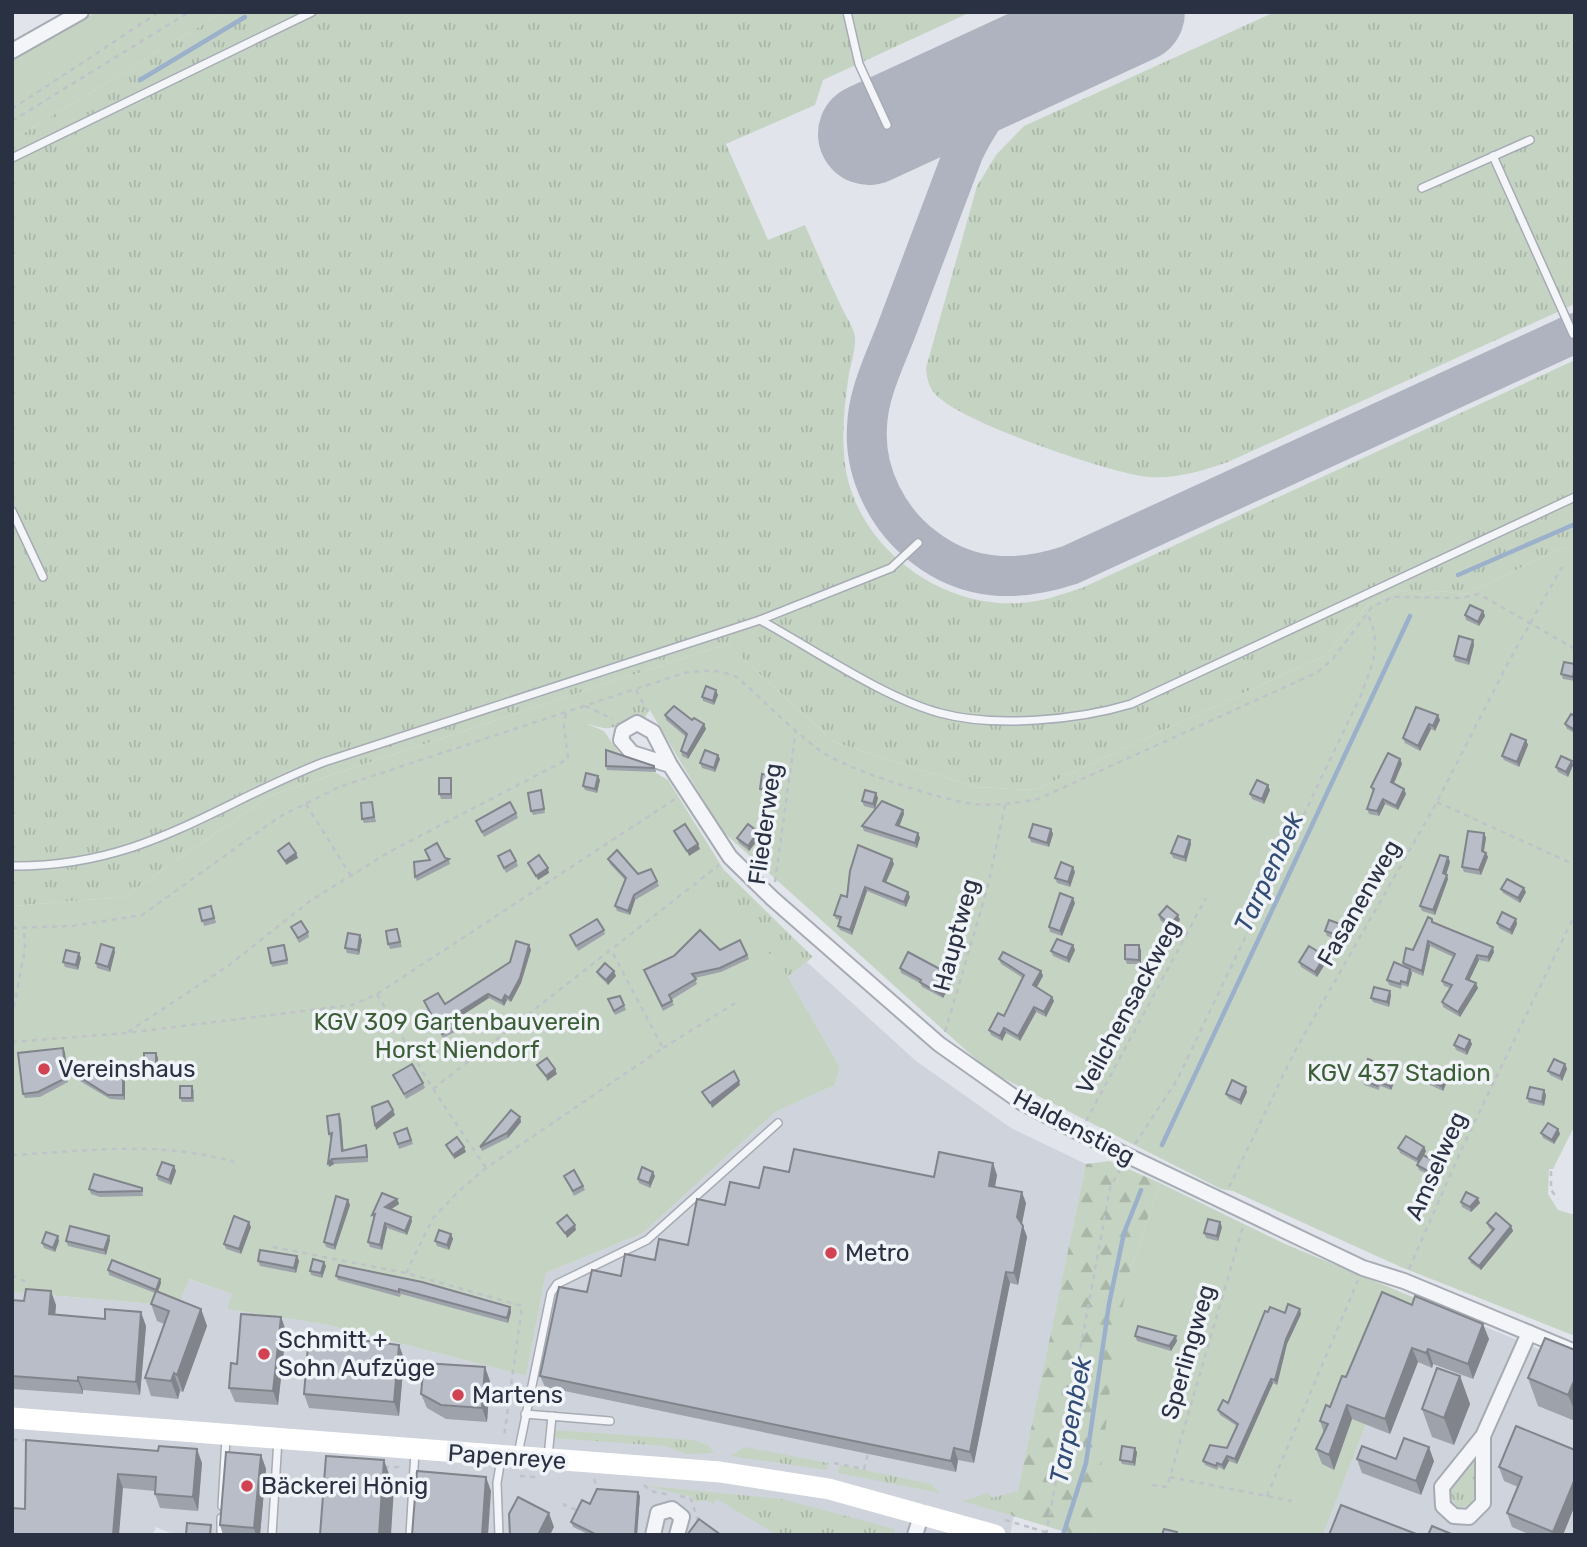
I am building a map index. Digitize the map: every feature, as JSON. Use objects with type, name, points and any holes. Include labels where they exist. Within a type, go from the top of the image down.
[{"type":"main road","name":"Papenreye","points":[[12,1418],[415,1451],[720,1472],[778,1479],[922,1513],[995,1535]]},
{"type":"street","points":[[12,51],[81,12]]},
{"type":"street","name":"Haldenstieg","points":[[622,731],[637,723],[653,732],[670,765],[730,857],[772,899],[939,1044],[1021,1102],[1127,1156],[1363,1268],[1404,1281],[1575,1352]]},
{"type":"street","points":[[622,731],[621,740],[632,753],[670,765]]},
{"type":"street","points":[[1483,1436],[1483,1503],[1475,1513],[1458,1517],[1443,1506],[1442,1487],[1483,1436],[1529,1333]]},
{"type":"street","points":[[653,1535],[658,1513],[672,1509],[682,1517],[677,1535]]},
{"type":"street","points":[[915,1535],[922,1513]]},
{"type":"lane","points":[[12,158],[312,12]]},
{"type":"lane","points":[[847,12],[859,64],[887,125]]},
{"type":"lane","points":[[1422,188],[1531,140]]},
{"type":"lane","points":[[1493,156],[1573,334]]},
{"type":"lane","points":[[760,620],[903,699],[940,713],[976,719],[1071,718],[1131,704],[1575,497]]},
{"type":"lane","points":[[12,511],[43,577]]},
{"type":"lane","points":[[12,866],[39,866],[96,858],[136,848],[220,811],[278,780],[324,762],[799,607],[891,568],[918,543]]},
{"type":"lane","points":[[499,1535],[497,1483],[525,1414],[551,1293],[556,1284],[647,1240],[778,1124]]},
{"type":"lane","points":[[525,1414],[611,1421]]},
{"type":"lane","points":[[547,1461],[552,1416]]},
{"type":"lane","points":[[221,1535],[226,1435]]},
{"type":"lane","points":[[272,1535],[278,1439]]},
{"type":"lane","points":[[410,1535],[415,1451]]},
{"type":"path","points":[[12,109],[159,12]]},
{"type":"path","points":[[12,121],[189,12]]},
{"type":"path","name":"Fasanenweg","points":[[1222,1201],[1296,1051],[1437,802],[1509,661],[1562,567]]},
{"type":"path","points":[[1046,1535],[1110,1188],[1127,1156],[1177,1080],[1360,697],[1374,661],[1376,647],[1376,636],[1367,614],[1372,607],[1393,597],[1461,598],[1474,594],[1575,649]]},
{"type":"path","points":[[12,928],[24,929],[142,915],[249,837],[339,786],[636,690]]},
{"type":"path","points":[[585,706],[612,717],[622,731]]},
{"type":"path","points":[[125,1033],[228,966],[310,901],[389,852],[568,759],[564,725],[566,713]]},
{"type":"path","name":"Fliederweg","points":[[772,899],[796,729]]},
{"type":"path","points":[[12,1042],[125,1033],[323,1011],[352,1005],[377,994],[687,791]]},
{"type":"path","points":[[1437,802],[1575,865]]},
{"type":"path","points":[[306,803],[351,876]]},
{"type":"path","name":"Hauptweg","points":[[939,1044],[953,1011],[1000,833],[1005,804]]},
{"type":"path","points":[[433,1090],[730,857]]},
{"type":"path","name":"Veilchensackweg","points":[[1080,1133],[1206,898]]},
{"type":"path","name":"Amselweg","points":[[1404,1281],[1463,1146],[1575,914]]},
{"type":"path","points":[[12,1017],[25,949],[24,929]]},
{"type":"path","points":[[611,950],[663,1048]]},
{"type":"path","points":[[377,994],[433,1090],[486,1168]]},
{"type":"path","points":[[406,1273],[433,1218],[486,1168],[663,1048],[740,1000]]},
{"type":"path","points":[[12,1156],[157,1147],[197,1152],[234,1162]]},
{"type":"path","points":[[1550,1171],[1551,1190],[1558,1199]]},
{"type":"path","name":"Sperlingweg","points":[[1170,1477],[1247,1212]]},
{"type":"path","points":[[273,1247],[406,1273],[522,1306],[509,1458]]},
{"type":"path","points":[[1267,1496],[1363,1268]]},
{"type":"path","points":[[12,1275],[26,1282]]},
{"type":"path","points":[[834,1463],[864,1469],[868,1454]]},
{"type":"path","points":[[1153,1485],[1167,1487],[1170,1477],[1292,1501]]},
{"type":"path","points":[[594,1479],[599,1491],[595,1499]]},
{"type":"path","points":[[565,1503],[564,1505],[578,1512],[584,1502]]},
{"type":"path","points":[[1032,1528],[1055,1535]]},
{"type":"shaded area","points":[[807,962],[916,1061],[1011,1128],[1086,1164],[1010,1535],[175,1535],[156,1527],[153,1535],[12,1535],[12,1292],[178,1306],[188,1279],[232,1294],[228,1309],[329,1325],[526,1376],[546,1273],[643,1233],[775,1112],[835,1085],[840,1067],[788,977]]},
{"type":"shaded area","points":[[1415,1298],[1575,1364],[1575,1535],[1323,1535]]},
{"type":"green space","points":[[96,12],[223,12],[12,140],[12,60]]},
{"type":"green space","points":[[223,12],[971,12],[823,80],[815,105],[726,144],[768,240],[805,225],[853,330],[855,346],[846,394],[843,443],[849,485],[861,514],[879,540],[902,563],[928,581],[958,594],[988,602],[1020,603],[1082,588],[1575,360],[1575,542],[1465,594],[1440,591],[1420,595],[1399,590],[1368,604],[1326,655],[1035,790],[975,787],[834,742],[727,644],[271,795],[124,897],[12,906],[12,140]]},
{"type":"green space","points":[[1275,12],[1575,12],[1575,304],[1228,462],[1179,476],[1149,477],[1104,467],[981,422],[938,397],[930,386],[926,368],[977,186],[996,155],[1024,126]]},
{"type":"green space","points":[[1575,542],[1575,1125],[1553,1169],[1549,1169],[1548,1194],[1558,1210],[1575,1215],[1575,1336],[1401,1267],[1233,1191],[1221,1189],[989,1071],[721,830],[645,702],[588,724],[604,731],[625,762],[638,762],[668,780],[724,870],[710,881],[788,977],[840,1067],[835,1085],[775,1112],[643,1233],[546,1273],[526,1376],[329,1325],[227,1309],[232,1294],[189,1279],[178,1306],[12,1292],[12,906],[124,897],[271,795],[727,644],[834,742],[975,787],[1035,790],[1326,655],[1368,604],[1399,590],[1420,595],[1440,591],[1465,594]]},
{"type":"green space","points":[[645,702],[650,709],[645,718],[635,718],[607,728],[587,723]]},
{"type":"green space","points":[[724,870],[813,957],[788,977],[709,881]]},
{"type":"green space","points":[[1110,1161],[1160,1183],[1131,1267],[1094,1534],[1075,1535],[1013,1516],[1086,1164]]},
{"type":"green space","points":[[1160,1183],[1285,1244],[1415,1298],[1323,1535],[1094,1534],[1115,1343],[1131,1267]]},
{"type":"green space","points":[[554,1430],[694,1440],[708,1445],[714,1453],[687,1454],[665,1446],[553,1438]]},
{"type":"green space","points":[[745,1447],[828,1463],[827,1470],[730,1456]]},
{"type":"green space","points":[[1477,1455],[1477,1494],[1469,1506],[1458,1507],[1450,1497],[1451,1491]]},
{"type":"green space","points":[[840,1465],[931,1484],[940,1493],[838,1473]]},
{"type":"green space","points":[[647,1486],[782,1499],[895,1529],[895,1535],[777,1535],[717,1499],[713,1504],[706,1500],[695,1502],[692,1497]]},
{"type":"green space","points":[[1018,1491],[1013,1516],[962,1501],[989,1493],[991,1498]]},
{"type":"building","points":[[1470,605],[1483,611],[1478,622],[1465,615]]},
{"type":"building","points":[[1459,636],[1473,640],[1467,660],[1454,656]]},
{"type":"building","points":[[1564,662],[1575,664],[1573,677],[1561,674]]},
{"type":"building","points":[[706,686],[716,690],[713,701],[702,697]]},
{"type":"building","points":[[674,706],[692,720],[694,718],[704,724],[687,754],[681,751],[687,734],[665,715]]},
{"type":"building","points":[[1416,707],[1438,715],[1433,726],[1429,724],[1418,746],[1403,738]]},
{"type":"building","points":[[1571,714],[1575,716],[1575,730],[1565,724]]},
{"type":"building","points":[[1511,734],[1526,740],[1517,762],[1502,756]]},
{"type":"building","points":[[606,750],[654,766],[654,768],[606,766]]},
{"type":"building","points":[[705,750],[718,755],[714,768],[700,763]]},
{"type":"building","points":[[1388,753],[1400,759],[1391,782],[1404,789],[1396,806],[1383,799],[1377,811],[1367,809],[1374,789],[1371,787]]},
{"type":"building","points":[[1561,756],[1572,761],[1566,772],[1556,767]]},
{"type":"building","points":[[586,773],[598,776],[595,789],[583,786]]},
{"type":"building","points":[[762,774],[776,776],[774,791],[760,789]]},
{"type":"building","points":[[439,778],[451,778],[451,794],[439,794]]},
{"type":"building","points":[[1257,780],[1268,785],[1262,799],[1250,794]]},
{"type":"building","points":[[541,790],[544,809],[531,811],[528,793]]},
{"type":"building","points":[[865,790],[876,793],[873,804],[862,801]]},
{"type":"building","points":[[882,801],[903,810],[896,825],[918,833],[915,843],[862,826]]},
{"type":"building","points":[[372,802],[374,817],[362,819],[361,803]]},
{"type":"building","points":[[510,802],[516,813],[482,832],[476,821]]},
{"type":"building","points":[[685,824],[698,844],[687,851],[674,831]]},
{"type":"building","points":[[748,824],[758,832],[748,846],[737,838]]},
{"type":"building","points":[[1033,824],[1051,829],[1047,843],[1029,837]]},
{"type":"building","points":[[1468,831],[1484,833],[1482,851],[1486,853],[1479,870],[1462,867]]},
{"type":"building","points":[[1178,836],[1190,840],[1184,857],[1171,853]]},
{"type":"building","points":[[289,843],[296,853],[285,861],[278,851]]},
{"type":"building","points":[[437,843],[445,858],[449,859],[415,877],[414,862],[430,860],[425,850]]},
{"type":"building","points":[[858,845],[892,859],[883,881],[908,892],[904,902],[865,887],[850,930],[838,926],[841,917],[834,915],[841,895],[847,897],[850,871]]},
{"type":"building","points":[[510,850],[516,861],[504,868],[498,856]]},
{"type":"building","points":[[617,850],[638,874],[651,869],[657,881],[634,895],[628,911],[615,906],[626,878],[608,859]]},
{"type":"building","points":[[539,855],[548,868],[536,876],[528,863]]},
{"type":"building","points":[[1440,855],[1448,857],[1443,873],[1447,875],[1433,910],[1420,906]]},
{"type":"building","points":[[1061,862],[1073,867],[1068,882],[1055,878]]},
{"type":"building","points":[[1507,879],[1524,888],[1518,898],[1501,889]]},
{"type":"building","points":[[1060,893],[1073,898],[1060,931],[1049,927]]},
{"type":"building","points":[[211,906],[214,918],[202,921],[199,909]]},
{"type":"building","points":[[1167,906],[1178,915],[1170,925],[1159,915]]},
{"type":"building","points":[[1502,912],[1516,919],[1510,930],[1497,923]]},
{"type":"building","points":[[1428,917],[1432,922],[1493,947],[1488,957],[1477,955],[1466,979],[1476,983],[1458,1012],[1442,1002],[1452,985],[1442,981],[1455,954],[1428,941],[1422,971],[1403,963],[1406,948],[1413,950]]},
{"type":"building","points":[[597,919],[604,930],[576,946],[570,935]]},
{"type":"building","points":[[1329,920],[1343,925],[1340,936],[1325,931]]},
{"type":"building","points":[[301,921],[308,932],[298,938],[291,927]]},
{"type":"building","points":[[397,929],[400,942],[388,944],[386,931]]},
{"type":"building","points":[[700,930],[720,950],[740,940],[747,955],[720,968],[692,974],[696,979],[669,995],[672,1001],[662,1006],[644,970],[674,956]]},
{"type":"building","points":[[348,933],[360,935],[358,950],[345,948]]},
{"type":"building","points":[[1057,939],[1073,945],[1067,958],[1051,951]]},
{"type":"building","points":[[516,941],[529,945],[520,978],[509,998],[505,995],[502,1001],[488,994],[448,1019],[453,1027],[442,1034],[424,1001],[438,993],[445,1004],[510,962]]},
{"type":"building","points":[[101,944],[114,948],[108,967],[96,963]]},
{"type":"building","points":[[284,945],[287,960],[271,963],[268,948]]},
{"type":"building","points":[[1125,945],[1139,945],[1139,960],[1125,959]]},
{"type":"building","points":[[1309,946],[1325,956],[1315,972],[1299,962]]},
{"type":"building","points":[[66,950],[79,953],[76,965],[63,962]]},
{"type":"building","points":[[908,952],[951,975],[941,994],[900,968]]},
{"type":"building","points":[[1003,952],[1041,971],[1033,985],[1052,997],[1044,1012],[1034,1007],[1018,1036],[1004,1028],[1000,1036],[989,1030],[998,1013],[1004,1016],[1024,975],[999,959]]},
{"type":"building","points":[[1394,962],[1410,969],[1407,983],[1387,980]]},
{"type":"building","points":[[605,963],[614,971],[606,980],[597,972]]},
{"type":"building","points":[[1374,987],[1390,991],[1387,1002],[1371,998]]},
{"type":"building","points":[[620,996],[624,1005],[614,1011],[608,999]]},
{"type":"building","points":[[1459,1035],[1470,1040],[1465,1050],[1454,1045]]},
{"type":"building","name":"Vereinshaus","points":[[63,1048],[66,1078],[38,1092],[23,1094],[18,1053]]},
{"type":"building","points":[[144,1053],[156,1053],[156,1067],[144,1067]]},
{"type":"building","points":[[547,1058],[555,1069],[546,1076],[537,1065]]},
{"type":"building","points":[[1368,1059],[1395,1071],[1389,1086],[1379,1082],[1377,1086],[1363,1080]]},
{"type":"building","points":[[1554,1059],[1565,1064],[1560,1076],[1548,1071]]},
{"type":"building","points":[[412,1064],[423,1083],[404,1094],[393,1075]]},
{"type":"building","points":[[1433,1069],[1446,1075],[1441,1086],[1428,1080]]},
{"type":"building","points":[[734,1071],[739,1081],[710,1103],[702,1092]]},
{"type":"building","points":[[78,1076],[123,1076],[123,1095],[108,1095]]},
{"type":"building","points":[[1232,1080],[1246,1087],[1240,1100],[1226,1094]]},
{"type":"building","points":[[180,1086],[192,1086],[192,1098],[180,1098]]},
{"type":"building","points":[[1530,1087],[1544,1090],[1542,1102],[1527,1098]]},
{"type":"building","points":[[388,1101],[393,1110],[375,1125],[372,1107]]},
{"type":"building","points":[[511,1110],[520,1117],[507,1133],[480,1147]]},
{"type":"building","points":[[339,1114],[342,1151],[366,1145],[367,1157],[332,1159],[328,1163],[332,1133],[329,1134],[327,1116]]},
{"type":"building","points":[[1548,1123],[1558,1129],[1552,1140],[1541,1133]]},
{"type":"building","points":[[407,1128],[411,1140],[398,1144],[394,1133]]},
{"type":"building","points":[[1406,1136],[1424,1147],[1417,1159],[1398,1148]]},
{"type":"building","points":[[457,1137],[464,1147],[453,1155],[446,1145]]},
{"type":"building","points":[[794,1149],[934,1177],[939,1152],[993,1163],[989,1186],[1022,1192],[1017,1217],[1023,1226],[1014,1273],[1006,1272],[970,1452],[954,1448],[951,1461],[540,1376],[559,1287],[587,1292],[592,1270],[621,1276],[625,1254],[655,1260],[659,1239],[688,1245],[697,1199],[725,1205],[730,1182],[759,1188],[764,1167],[789,1172]]},
{"type":"building","points":[[1423,1155],[1443,1165],[1437,1176],[1417,1165]]},
{"type":"building","points":[[162,1162],[174,1166],[169,1180],[157,1175]]},
{"type":"building","points":[[642,1167],[653,1172],[649,1183],[638,1179]]},
{"type":"building","points":[[574,1170],[583,1186],[573,1191],[564,1176]]},
{"type":"building","points":[[94,1174],[142,1188],[142,1191],[98,1192],[89,1189]]},
{"type":"building","points":[[1466,1192],[1478,1198],[1470,1207],[1461,1202]]},
{"type":"building","points":[[382,1193],[397,1199],[385,1207],[411,1217],[405,1231],[385,1223],[380,1245],[368,1242],[375,1214],[372,1215]]},
{"type":"building","points":[[336,1196],[348,1200],[334,1245],[324,1242]]},
{"type":"building","points":[[1496,1213],[1511,1226],[1479,1266],[1469,1258],[1494,1229],[1487,1223]]},
{"type":"building","points":[[567,1215],[575,1225],[565,1233],[557,1223]]},
{"type":"building","points":[[234,1216],[249,1222],[239,1249],[224,1244]]},
{"type":"building","points":[[1208,1219],[1220,1222],[1217,1236],[1204,1233]]},
{"type":"building","points":[[70,1226],[109,1236],[104,1250],[66,1241]]},
{"type":"building","points":[[439,1230],[451,1234],[447,1245],[435,1241]]},
{"type":"building","points":[[46,1232],[58,1236],[53,1248],[42,1243]]},
{"type":"building","points":[[260,1250],[297,1256],[294,1268],[258,1261]]},
{"type":"building","points":[[313,1259],[324,1262],[321,1273],[310,1271]]},
{"type":"building","points":[[112,1260],[160,1279],[156,1290],[108,1270]]},
{"type":"building","points":[[339,1265],[422,1282],[510,1307],[507,1318],[399,1289],[399,1292],[336,1276]]},
{"type":"building","points":[[26,1289],[51,1291],[49,1314],[105,1319],[105,1309],[141,1312],[136,1382],[78,1377],[78,1381],[12,1376],[12,1300],[24,1301]]},
{"type":"building","points":[[156,1291],[201,1309],[177,1375],[174,1373],[171,1381],[145,1378],[169,1311],[151,1304]]},
{"type":"building","points":[[1382,1292],[1412,1305],[1415,1296],[1483,1324],[1468,1364],[1428,1349],[1426,1353],[1412,1348],[1385,1419],[1347,1405],[1329,1455],[1316,1449],[1328,1424],[1320,1421],[1326,1405],[1330,1407],[1342,1376],[1346,1377]]},
{"type":"building","points":[[1288,1304],[1300,1309],[1286,1339],[1275,1380],[1271,1379],[1235,1459],[1227,1456],[1222,1465],[1217,1463],[1216,1466],[1203,1461],[1210,1445],[1227,1448],[1238,1424],[1218,1410],[1223,1400],[1228,1403],[1265,1311],[1268,1312],[1270,1307],[1285,1313]]},
{"type":"building","name":"Schmitt + Sohn Aufzüge","points":[[241,1314],[281,1317],[273,1391],[229,1388],[231,1363],[237,1364]]},
{"type":"building","points":[[1138,1326],[1176,1336],[1169,1346],[1135,1336]]},
{"type":"building","points":[[309,1333],[399,1345],[394,1402],[304,1394]]},
{"type":"building","points":[[1545,1338],[1575,1350],[1575,1379],[1568,1395],[1528,1378]]},
{"type":"building","name":"Martens","points":[[424,1363],[485,1367],[482,1408],[441,1405],[421,1394]]},
{"type":"building","points":[[1437,1368],[1460,1376],[1444,1418],[1422,1409]]},
{"type":"building","points":[[1516,1426],[1575,1450],[1575,1479],[1553,1532],[1507,1513],[1522,1477],[1499,1467]]},
{"type":"building","points":[[1404,1438],[1429,1447],[1416,1481],[1357,1459],[1362,1446],[1396,1459]]},
{"type":"building","points":[[26,1440],[158,1451],[159,1446],[197,1449],[193,1497],[155,1494],[156,1477],[118,1474],[113,1535],[12,1535],[12,1508],[25,1509]]},
{"type":"building","points":[[1122,1446],[1135,1448],[1133,1462],[1120,1460]]},
{"type":"building","points":[[226,1452],[261,1455],[254,1528],[220,1525]]},
{"type":"building","points":[[326,1456],[384,1460],[379,1535],[320,1535]]},
{"type":"building","points":[[417,1471],[486,1477],[482,1535],[412,1535]]},
{"type":"building","points":[[597,1489],[638,1492],[635,1535],[597,1535],[571,1522],[582,1500],[590,1504]]},
{"type":"building","points":[[518,1497],[549,1513],[538,1535],[510,1535],[509,1514]]},
{"type":"building","points":[[1341,1505],[1419,1535],[1329,1535]]},
{"type":"building","points":[[699,1519],[721,1535],[687,1535]]},
{"type":"building","points":[[187,1523],[211,1525],[210,1535],[186,1535]]},
{"type":"building","points":[[1432,1526],[1454,1535],[1428,1535]]},
{"type":"building","points":[[1164,1529],[1177,1532],[1176,1535],[1162,1535]]},
{"type":"waterway","points":[[140,80],[245,17]]},
{"type":"waterway","points":[[1458,575],[1575,524]]},
{"type":"waterway","name":"Tarpenbek","points":[[1162,1145],[1410,616]]},
{"type":"waterway","name":"Tarpenbek","points":[[1063,1535],[1086,1463],[1109,1304],[1124,1233],[1141,1190]]},
{"type":"taxiway","points":[[1099,28],[1056,52],[1020,77],[1004,91],[976,128],[964,151],[874,388],[867,427],[867,444],[874,478],[899,523],[941,559],[976,573],[994,576],[1032,574],[1070,565],[1575,333]]},
{"type":"runway","points":[[869,134],[1134,12]]},
{"type":"place","name":"Vereinshaus","points":[[44,1069]]},
{"type":"place","name":"Metro","points":[[831,1253]]},
{"type":"place","name":"Schmitt + Sohn Aufzüge","points":[[264,1354]]},
{"type":"place","name":"Martens","points":[[458,1395]]},
{"type":"place","name":"Bäckerei Hönig","points":[[247,1486]]},
{"type":"park label","name":"KGV 309 Gartenbauverein Horst Niendorf","points":[[457,1036]]},
{"type":"park label","name":"KGV 437 Stadion","points":[[1399,1073]]}]
